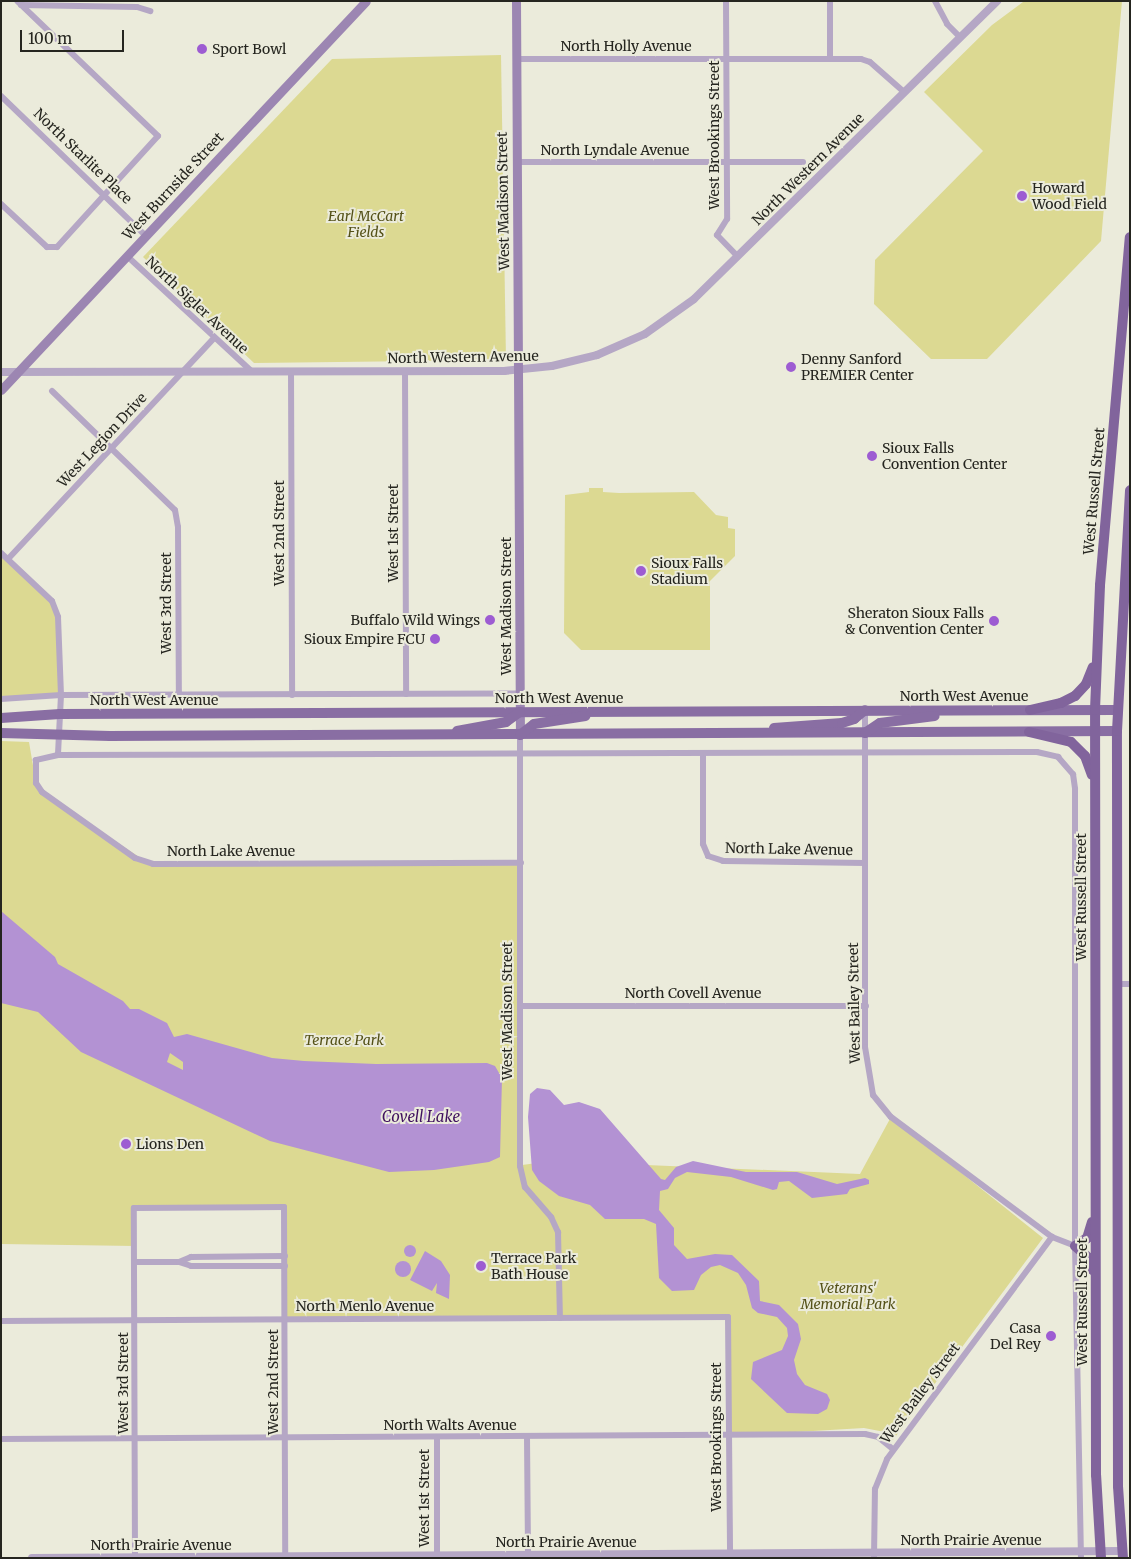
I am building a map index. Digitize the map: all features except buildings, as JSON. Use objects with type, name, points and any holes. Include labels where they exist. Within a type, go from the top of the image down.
[{"type":"highway","name":"West Russell Street","points":[[1100,1555],[1095,1190],[1095,710],[1103,540],[1130,237]]},
{"type":"highway","points":[[1125,1553],[1118,1486],[1117,710],[1130,490]]},
{"type":"highway","points":[[1030,710],[1061,703],[1075,696],[1090,677],[1097,649]]},
{"type":"highway","points":[[1029,732],[1065,738],[1085,756],[1092,774],[1095,818]]},
{"type":"highway","points":[[1095,1190],[1089,1233],[1075,1246],[1088,1258],[1096,1283]]},
{"type":"main road","name":"West Burnside Street","points":[[1,390],[366,1]]},
{"type":"main road","name":"West Madison Street","points":[[516,1],[520,735]]},
{"type":"main road","points":[[744,734],[842,723],[854,719],[865,710]]},
{"type":"main road","name":"North West Avenue","points":[[1,718],[60,714],[1117,710]]},
{"type":"main road","points":[[520,735],[534,724],[600,711]]},
{"type":"main road","points":[[865,733],[880,723],[950,711]]},
{"type":"main road","points":[[444,735],[506,722],[520,712]]},
{"type":"main road","points":[[1,733],[60,735],[520,735],[1117,731]]},
{"type":"street","name":"West Brookings Street","points":[[726,1],[727,219],[717,235],[738,257]]},
{"type":"street","points":[[830,1],[830,59]]},
{"type":"street","points":[[935,1],[939,13],[959,36]]},
{"type":"street","name":"North Western Avenue","points":[[1,372],[519,370],[566,364],[597,355],[645,334],[694,299],[959,36],[997,1]]},
{"type":"street","points":[[19,3],[136,6],[150,11]]},
{"type":"street","points":[[1,204],[52,248],[58,247],[107,196],[158,136],[19,3]]},
{"type":"street","name":"North Holly Avenue","points":[[516,59],[830,59],[870,62],[904,92]]},
{"type":"street","name":"North Starlite Place","points":[[1,96],[107,196],[146,236]]},
{"type":"street","name":"North Lyndale Avenue","points":[[517,162],[802,162]]},
{"type":"street","name":"North Sigler Avenue","points":[[127,256],[251,371]]},
{"type":"street","name":"West Legion Drive","points":[[8,559],[214,338]]},
{"type":"street","name":"West 2nd Street","points":[[291,371],[292,695]]},
{"type":"street","name":"West 1st Street","points":[[405,371],[406,694]]},
{"type":"street","points":[[52,391],[111,449]]},
{"type":"street","name":"West 3rd Street","points":[[111,449],[176,510],[178,527],[179,696]]},
{"type":"street","points":[[1,553],[57,608],[61,695],[58,755],[865,752]]},
{"type":"street","name":"North West Avenue","points":[[1,699],[61,695],[179,696],[520,693]]},
{"type":"street","name":"West Bailey Street","points":[[865,710],[867,1071],[873,1095],[881,1108],[1052,1237],[1075,1246]]},
{"type":"street","name":"West Madison Street","points":[[520,735],[521,1177],[530,1195],[551,1216],[558,1232],[560,1318]]},
{"type":"street","name":"West Russell Street","points":[[865,752],[1036,752],[1052,754],[1065,762],[1073,774],[1075,789],[1075,1274],[1080,1555]]},
{"type":"street","name":"North Lake Avenue","points":[[704,753],[704,844],[708,856],[712,859],[865,862]]},
{"type":"street","name":"North Lake Avenue","points":[[58,755],[36,760],[35,780],[42,792],[135,858],[148,863],[521,863]]},
{"type":"street","points":[[1117,984],[1130,984]]},
{"type":"street","name":"North Covell Avenue","points":[[521,1006],[866,1006]]},
{"type":"street","name":"West 2nd Street","points":[[284,1207],[285,1557]]},
{"type":"street","name":"West 3rd Street","points":[[136,1558],[134,1208],[284,1207]]},
{"type":"street","name":"West Bailey Street","points":[[874,1555],[875,1489],[894,1449],[1052,1237]]},
{"type":"street","points":[[179,1262],[191,1257],[285,1256]]},
{"type":"street","points":[[135,1262],[179,1262],[191,1266],[285,1266]]},
{"type":"street","name":"West Brookings Street","points":[[728,1317],[730,1556]]},
{"type":"street","name":"North Menlo Avenue","points":[[1,1320],[728,1317]]},
{"type":"street","name":"North Walts Avenue","points":[[1,1439],[136,1437],[437,1438],[865,1434],[878,1437],[894,1449]]},
{"type":"street","points":[[527,1437],[528,1555]]},
{"type":"street","name":"West 1st Street","points":[[437,1438],[437,1557]]},
{"type":"street","name":"North Prairie Avenue","points":[[32,1558],[528,1555],[939,1556],[1100,1555],[1125,1553]]},
{"type":"green space","name":"Howard Wood Field","points":[[1122,1],[1101,241],[987,359],[931,359],[874,304],[875,260],[983,151],[924,92],[992,25],[1023,2]]},
{"type":"green space","name":"Earl McCart Fields","points":[[501,55],[506,360],[254,363],[143,257],[332,59]]},
{"type":"green space","name":"Sioux Falls Stadium","points":[[589,488],[603,488],[603,492],[619,493],[694,492],[716,515],[728,517],[728,528],[735,529],[735,556],[710,581],[710,650],[581,650],[564,633],[565,495],[589,492]]},
{"type":"green space","points":[[1,553],[57,608],[61,695],[1,699]]},
{"type":"green space","name":"Terrace Park","points":[[1,741],[29,742],[36,783],[42,792],[148,863],[521,863],[522,1165],[552,1161],[860,1174],[891,1117],[1043,1238],[893,1440],[885,1432],[864,1428],[729,1436],[728,1317],[285,1319],[284,1208],[135,1209],[135,1246],[1,1244]]},
{"type":"water","name":"Covell Lake","points":[[1,911],[55,957],[58,964],[123,1001],[130,1009],[139,1009],[167,1023],[174,1037],[187,1034],[272,1058],[304,1061],[376,1064],[487,1063],[495,1066],[502,1078],[500,1157],[489,1162],[434,1170],[389,1172],[270,1141],[81,1052],[38,1012],[1,1003]],"holes":[[[170,1053],[183,1062],[183,1070],[167,1062]]]},
{"type":"water","points":[[537,1088],[550,1090],[564,1105],[579,1102],[600,1109],[661,1179],[665,1180],[676,1167],[693,1161],[746,1172],[797,1172],[837,1184],[865,1178],[869,1180],[869,1184],[850,1189],[847,1194],[812,1198],[789,1181],[779,1182],[777,1189],[773,1190],[731,1177],[687,1172],[675,1178],[668,1189],[660,1191],[659,1210],[674,1228],[674,1245],[687,1259],[715,1254],[732,1255],[759,1281],[760,1301],[779,1305],[798,1324],[801,1339],[794,1360],[797,1374],[805,1385],[827,1394],[830,1400],[827,1409],[818,1414],[787,1413],[751,1379],[753,1362],[782,1350],[788,1336],[787,1328],[777,1317],[758,1313],[752,1308],[746,1285],[738,1273],[720,1265],[711,1267],[701,1275],[694,1290],[672,1291],[659,1278],[656,1224],[644,1219],[605,1219],[590,1205],[559,1196],[539,1181],[532,1170],[528,1117],[530,1094]]},
{"type":"water","points":[[408,1245],[412,1245],[416,1251],[412,1257],[408,1257],[404,1253],[404,1249]]},
{"type":"water","points":[[425,1251],[441,1261],[450,1275],[449,1299],[436,1293],[437,1283],[432,1291],[410,1280]]},
{"type":"water","points":[[403,1261],[409,1263],[411,1269],[409,1275],[403,1277],[397,1275],[395,1269],[397,1263]]},
{"type":"place","name":"Sport Bowl","points":[[202,49]]},
{"type":"place","name":"Howard Wood Field","points":[[1022,196]]},
{"type":"place","name":"Denny Sanford PREMIER Center","points":[[791,367]]},
{"type":"place","name":"Sioux Falls Convention Center","points":[[872,456]]},
{"type":"place","name":"Sioux Falls Stadium","points":[[641,571]]},
{"type":"place","name":"Buffalo Wild Wings","points":[[490,620]]},
{"type":"place","name":"Sheraton Sioux Falls & Convention Center","points":[[994,621]]},
{"type":"place","name":"Sioux Empire FCU","points":[[435,639]]},
{"type":"place","name":"Lions Den","points":[[126,1144]]},
{"type":"place","name":"Terrace Park Bath House","points":[[481,1266]]},
{"type":"place","name":"Casa Del Rey","points":[[1051,1336]]},
{"type":"park label","name":"Veterans' Memorial Park","points":[[848,1296]]}]
